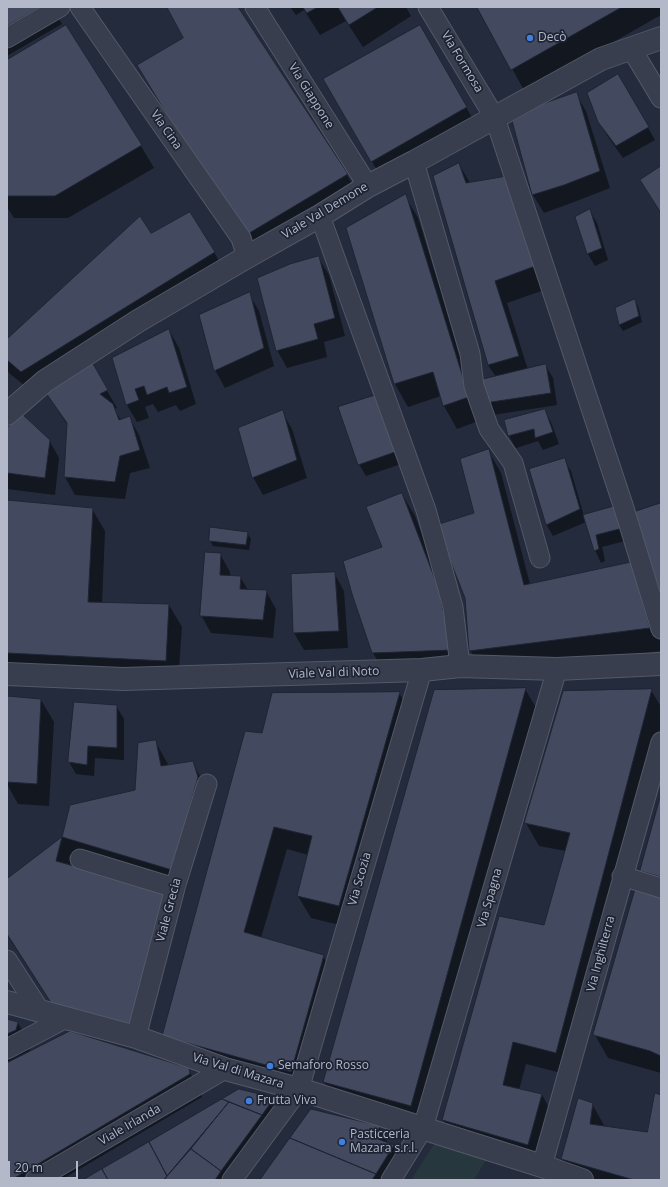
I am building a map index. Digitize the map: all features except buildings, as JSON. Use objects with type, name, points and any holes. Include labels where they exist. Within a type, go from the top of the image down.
[{"type":"street","points":[[7,38],[60,7]]},
{"type":"street","name":"Via Cina","points":[[80,7],[241,238],[247,256]]},
{"type":"street","name":"Via Giappone","points":[[255,7],[368,186]]},
{"type":"street","name":"Via Formosa","points":[[428,7],[495,118],[623,505],[661,629]]},
{"type":"street","name":"Viale Val Demone","points":[[7,414],[45,381],[138,321],[247,256],[320,216],[368,186],[601,59],[661,38]]},
{"type":"street","points":[[630,48],[661,98]]},
{"type":"street","points":[[414,162],[470,354],[474,386],[489,429],[513,463],[540,558]]},
{"type":"street","points":[[320,216],[426,510],[453,607],[460,666]]},
{"type":"street","name":"Viale Val di Noto","points":[[7,674],[123,679],[422,670],[460,666],[557,669],[661,664]]},
{"type":"street","name":"Via Spagna","points":[[391,1180],[423,1128],[557,669]]},
{"type":"street","name":"Via Scozia","points":[[299,1089],[422,670]]},
{"type":"street","name":"Via Inghilterra","points":[[542,1166],[622,876],[661,742]]},
{"type":"street","name":"Viale Grecia","points":[[136,1037],[175,888],[207,784]]},
{"type":"street","points":[[80,859],[175,888]]},
{"type":"street","points":[[622,876],[661,888]]},
{"type":"street","points":[[7,960],[40,1011]]},
{"type":"street","name":"Via Val di Mazara","points":[[7,1002],[136,1037],[225,1069],[299,1089],[582,1180]]},
{"type":"street","points":[[7,1049],[66,1018]]},
{"type":"street","name":"Viale Irlanda","points":[[35,1180],[225,1069]]},
{"type":"street","points":[[232,1180],[299,1089]]},
{"type":"shaded area","points":[[434,1144],[486,1160],[474,1180],[411,1180]]},
{"type":"place","name":"Decò","points":[[530,38]]},
{"type":"place","name":"Semaforo Rosso","points":[[270,1066]]},
{"type":"place","name":"Frutta Viva","points":[[249,1101]]},
{"type":"place","name":"Pasticceria Mazara s.r.l.","points":[[342,1142]]}]
